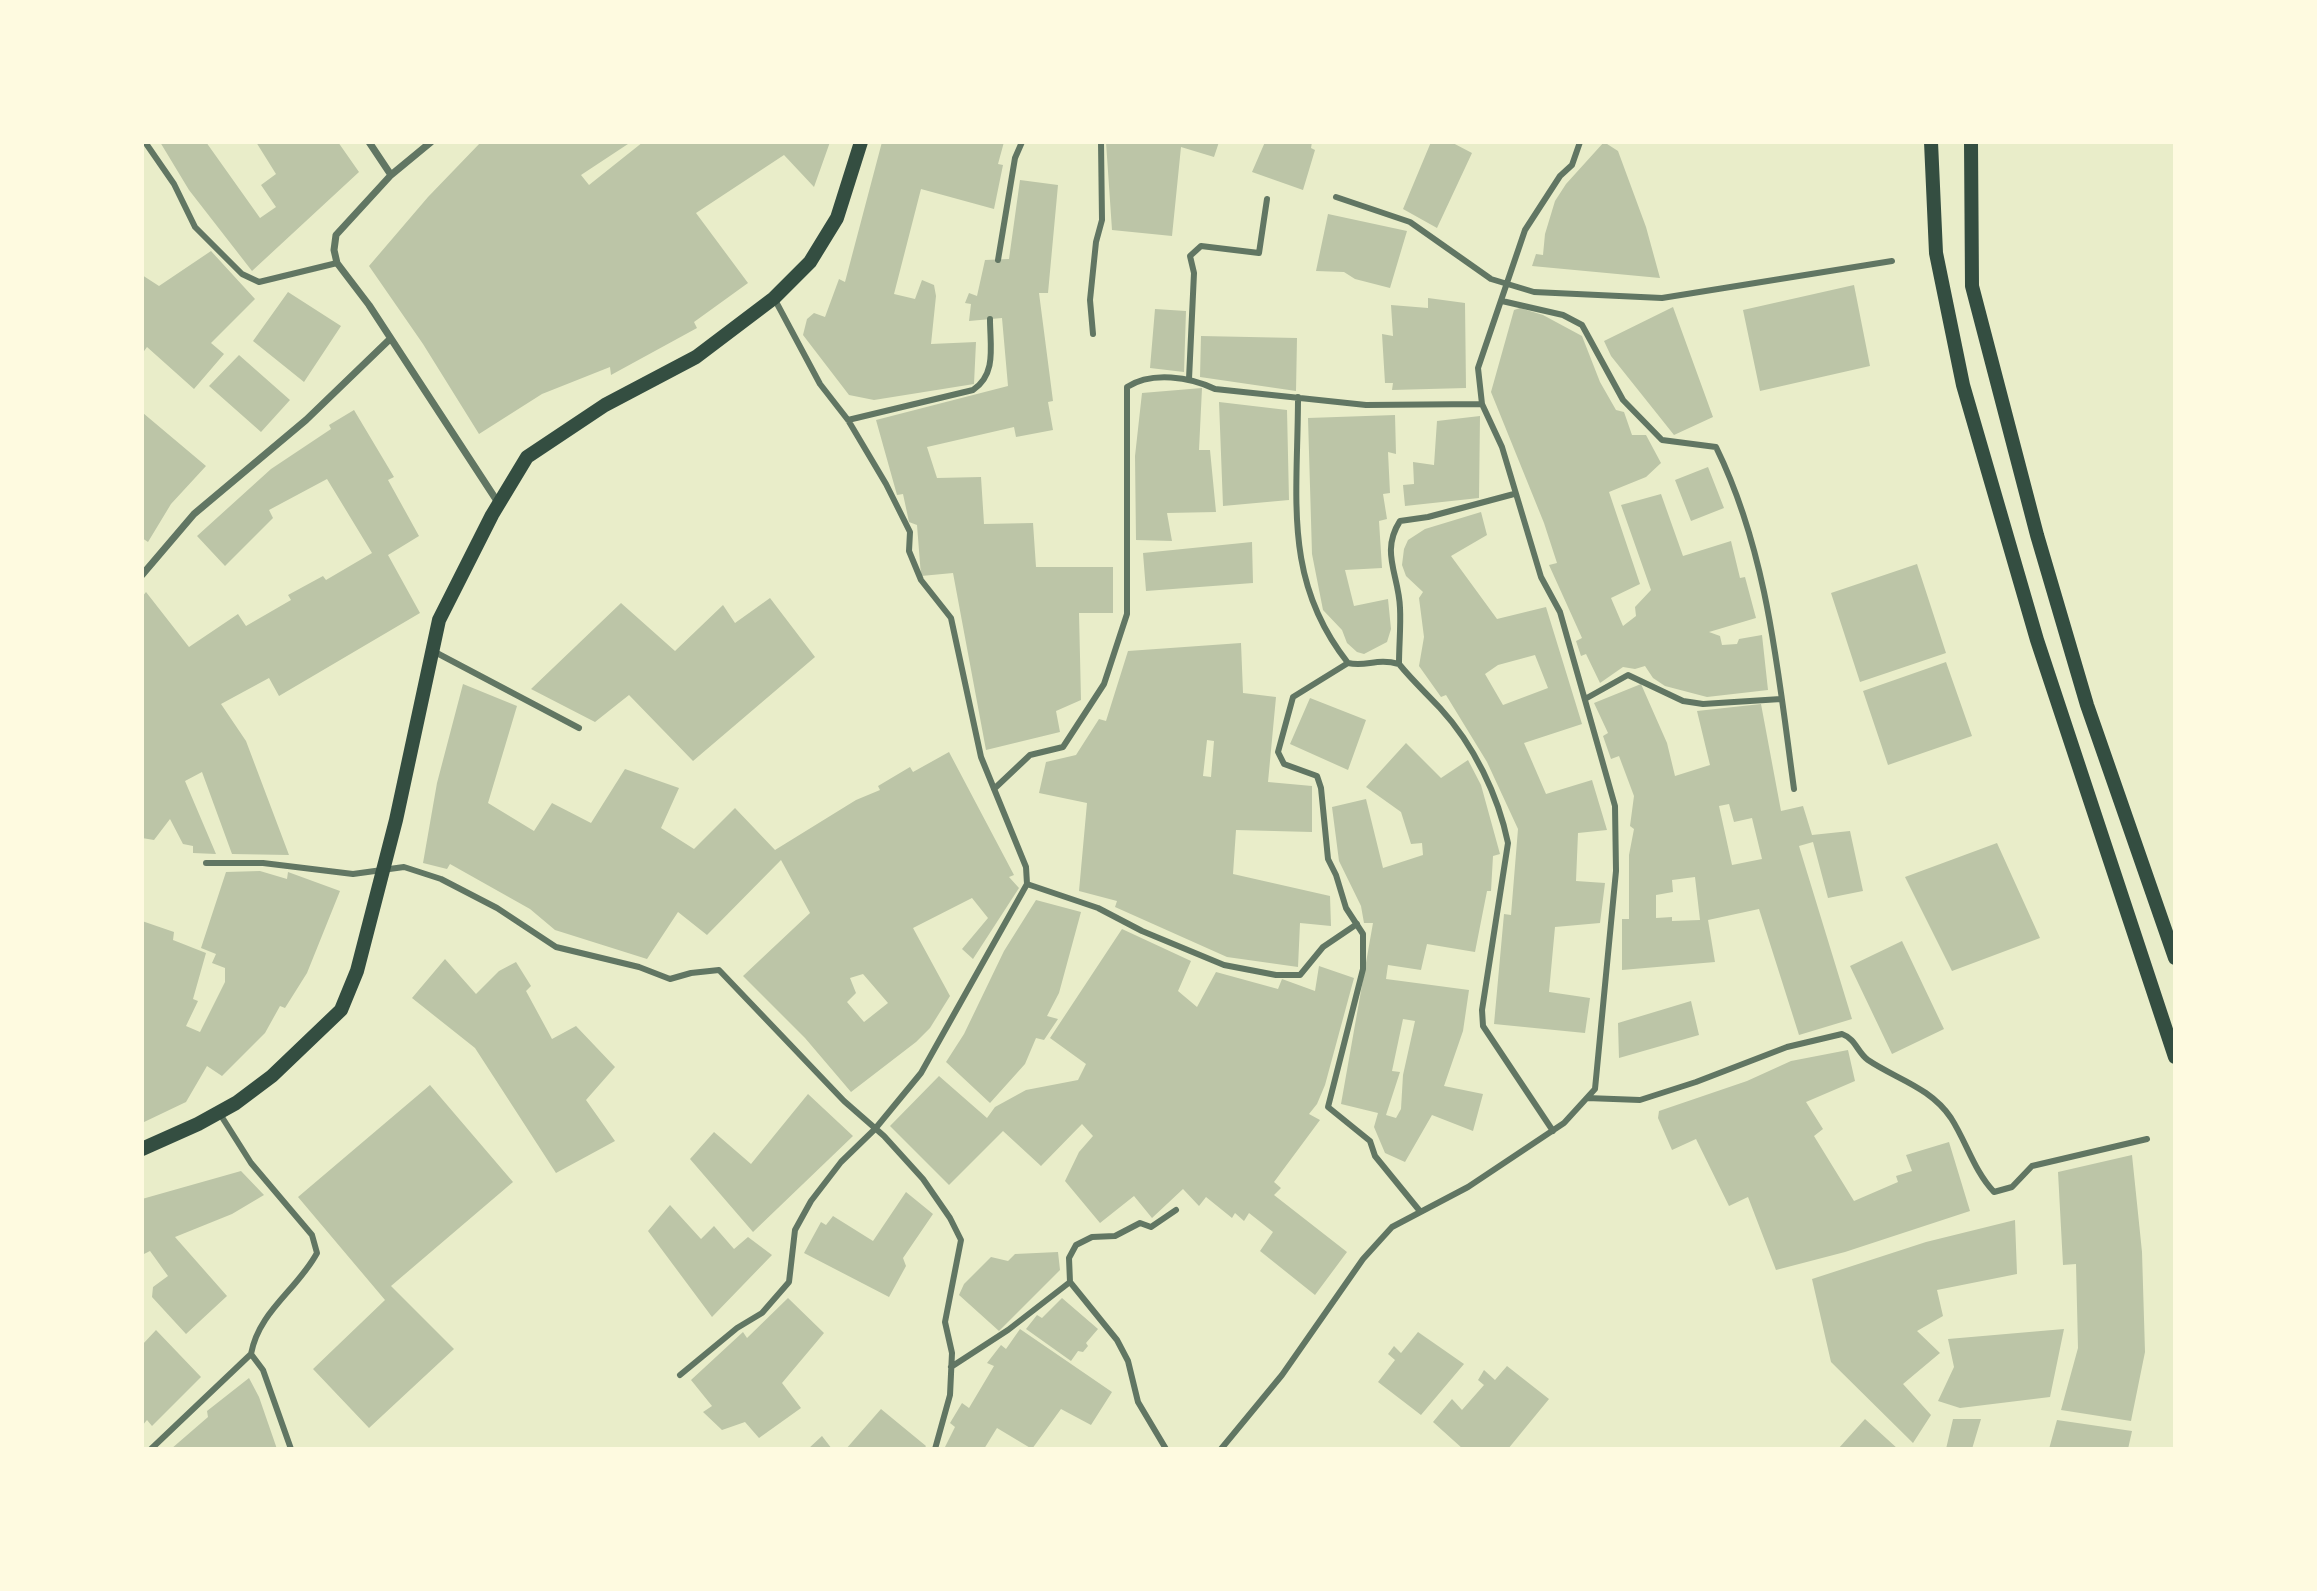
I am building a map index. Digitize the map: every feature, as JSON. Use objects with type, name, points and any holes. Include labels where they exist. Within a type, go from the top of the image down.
[{"type":"main road","points":[[142,1149],[218,1112],[272,1076],[341,1010],[357,971],[383,870],[439,620],[499,504],[527,457],[605,405],[696,357],[774,298],[810,262],[837,218],[861,142]]},
{"type":"main road","points":[[1931,142],[1936,253],[1963,385],[2036,640],[2175,1058]]},
{"type":"main road","points":[[1971,142],[1972,286],[2037,535],[2087,705],[2175,958]]},
{"type":"street","points":[[145,142],[174,184],[195,228],[242,274],[259,282],[337,263]]},
{"type":"street","points":[[369,142],[391,174]]},
{"type":"street","points":[[431,142],[391,174],[336,235],[337,263],[369,305],[499,504]]},
{"type":"street","points":[[998,260],[1015,158],[1022,142]]},
{"type":"street","points":[[1093,334],[1090,300],[1096,242],[1102,220],[1101,142]]},
{"type":"street","points":[[1221,1449],[1282,1375],[1363,1259],[1392,1227],[1419,1210],[1468,1187],[1564,1124],[1595,1089],[1616,870],[1615,806],[1560,612],[1541,577],[1502,447],[1482,404],[1478,368],[1525,230],[1560,176],[1572,165],[1580,142]]},
{"type":"street","points":[[1336,197],[1410,222],[1491,279],[1534,292],[1662,298],[1892,261]]},
{"type":"street","points":[[1189,379],[1194,273],[1191,256],[1201,246],[1259,253],[1267,199]]},
{"type":"street","points":[[680,1375],[737,1328],[762,1313],[789,1282],[794,1230],[841,1161],[875,1129],[921,1073],[1027,884],[1026,867],[994,789],[973,727],[951,618],[921,580],[909,551],[910,532],[886,484],[848,420],[820,384],[774,298]]},
{"type":"street","points":[[1502,301],[1563,315],[1582,325],[1623,400],[1662,440],[1716,447],[1738,492],[1770,617],[1794,789]]},
{"type":"street","points":[[848,420],[972,390],[984,383],[990,373],[990,319]]},
{"type":"street","points":[[142,575],[194,514],[306,420],[390,339]]},
{"type":"street","points":[[994,789],[1030,755],[1063,747],[1104,684],[1127,614],[1128,387],[1145,379],[1189,379],[1215,388],[1366,405],[1482,404]]},
{"type":"street","points":[[1298,397],[1297,545],[1310,601],[1348,663]]},
{"type":"street","points":[[1399,664],[1400,605],[1392,567],[1391,536],[1400,521],[1428,517],[1514,494]]},
{"type":"street","points":[[431,650],[579,728]]},
{"type":"street","points":[[1419,1210],[1375,1156],[1370,1141],[1328,1107],[1363,969],[1363,934],[1346,908],[1328,859],[1321,788],[1317,776],[1284,764],[1278,752],[1293,697],[1348,663],[1357,665],[1381,660],[1399,664],[1442,710],[1478,761],[1503,819],[1508,843],[1507,864],[1482,1010],[1483,1026],[1553,1131]]},
{"type":"street","points":[[1586,699],[1628,675],[1683,701],[1703,704],[1782,699]]},
{"type":"street","points":[[206,863],[263,863],[353,873],[404,867],[441,879],[497,908],[556,947],[639,967],[670,979],[691,973],[719,970],[923,1180],[950,1218],[961,1240],[945,1322],[951,1367],[950,1395],[935,1449]]},
{"type":"street","points":[[1027,884],[1098,908],[1142,931],[1224,965],[1276,975],[1300,975],[1323,947],[1357,924]]},
{"type":"street","points":[[1587,1098],[1640,1100],[1787,1047],[1842,1034],[1851,1037],[1864,1058],[1912,1082],[1949,1116],[1982,1179],[1994,1192],[2012,1187],[2032,1166],[2147,1139]]},
{"type":"street","points":[[151,1449],[250,1354],[254,1337],[264,1317],[310,1266],[317,1253],[312,1235],[251,1163],[218,1112]]},
{"type":"street","points":[[1166,1449],[1138,1402],[1128,1360],[1117,1340],[1070,1282],[1069,1258],[1076,1245],[1092,1237],[1115,1236],[1140,1223],[1151,1227],[1176,1210]]},
{"type":"street","points":[[951,1367],[1007,1330],[1070,1282]]},
{"type":"street","points":[[250,1354],[262,1370],[291,1449]]},
{"type":"building","points":[[160,142],[206,142],[260,218],[276,207],[261,185],[276,174],[256,142],[338,142],[359,172],[252,271],[189,190]]},
{"type":"building","points":[[481,142],[631,142],[581,175],[589,185],[643,142],[830,142],[814,187],[784,155],[696,213],[748,283],[694,322],[697,328],[611,375],[610,367],[542,394],[479,434],[423,344],[369,266],[428,197]]},
{"type":"building","points":[[882,142],[1004,142],[998,164],[1003,165],[994,209],[921,189],[894,294],[915,299],[922,280],[934,285],[936,296],[931,344],[976,342],[974,384],[874,400],[849,395],[803,335],[807,319],[814,313],[825,317],[839,279],[845,282]]},
{"type":"building","points":[[1106,142],[1219,142],[1214,157],[1181,147],[1172,236],[1112,230]]},
{"type":"building","points":[[1265,142],[1312,142],[1311,148],[1315,150],[1303,190],[1252,172]]},
{"type":"building","points":[[1431,142],[1451,142],[1472,153],[1437,228],[1403,209]]},
{"type":"building","points":[[1604,142],[1618,151],[1646,227],[1660,278],[1532,266],[1536,254],[1543,255],[1545,234],[1555,201],[1566,184]]},
{"type":"building","points":[[1020,180],[1058,185],[1048,293],[1039,293],[1053,401],[1048,402],[1053,430],[1016,437],[1014,427],[927,447],[937,478],[981,477],[984,524],[1033,523],[1036,567],[1113,567],[1113,613],[1079,613],[1081,700],[1056,711],[1060,732],[986,750],[953,573],[921,576],[917,525],[909,522],[903,494],[897,495],[876,420],[1008,386],[1002,318],[969,321],[971,304],[965,303],[969,293],[977,296],[985,260],[1009,259]]},
{"type":"building","points":[[1328,214],[1407,231],[1390,288],[1355,279],[1344,272],[1316,271]]},
{"type":"building","points":[[211,251],[255,299],[211,343],[224,354],[194,389],[147,347],[142,354],[142,275],[159,286]]},
{"type":"building","points":[[1854,285],[1870,366],[1760,391],[1743,310]]},
{"type":"building","points":[[288,292],[341,326],[304,382],[253,341]]},
{"type":"building","points":[[1428,298],[1465,303],[1466,388],[1392,390],[1393,383],[1385,383],[1382,334],[1393,336],[1391,305],[1428,308]]},
{"type":"building","points":[[1673,307],[1713,417],[1674,435],[1611,356],[1604,341]]},
{"type":"building","points":[[1520,308],[1543,315],[1582,336],[1600,382],[1616,410],[1624,412],[1632,435],[1646,435],[1661,463],[1646,477],[1609,492],[1640,584],[1611,598],[1623,626],[1636,616],[1635,607],[1651,590],[1621,505],[1661,494],[1683,556],[1731,541],[1740,578],[1745,577],[1756,618],[1709,632],[1720,636],[1722,645],[1737,644],[1739,639],[1762,635],[1768,690],[1707,697],[1665,686],[1653,678],[1645,666],[1635,669],[1623,667],[1600,683],[1586,654],[1581,656],[1576,641],[1582,638],[1549,565],[1557,563],[1544,523],[1491,392],[1514,310]]},
{"type":"building","points":[[1155,309],[1186,311],[1184,372],[1150,368]]},
{"type":"building","points":[[1201,336],[1297,338],[1296,391],[1200,377]]},
{"type":"building","points":[[239,355],[290,400],[261,432],[209,386]]},
{"type":"building","points":[[1202,388],[1199,450],[1210,450],[1216,512],[1167,513],[1172,541],[1136,540],[1135,456],[1142,393]]},
{"type":"building","points":[[1219,402],[1287,410],[1289,500],[1223,506]]},
{"type":"building","points":[[354,410],[394,477],[388,480],[419,536],[388,555],[420,613],[279,696],[269,678],[221,704],[246,741],[289,855],[232,854],[202,772],[185,781],[216,854],[193,853],[193,846],[183,844],[170,819],[154,840],[142,838],[142,597],[146,592],[189,647],[238,614],[246,626],[291,600],[288,595],[323,576],[326,580],[372,553],[327,479],[269,510],[273,518],[225,566],[197,536],[271,469],[331,429],[329,425]]},
{"type":"building","points":[[143,413],[206,466],[171,504],[148,542],[142,538]]},
{"type":"building","points":[[1395,415],[1396,454],[1388,452],[1390,493],[1383,494],[1387,519],[1379,521],[1382,568],[1345,570],[1354,606],[1388,599],[1391,629],[1387,642],[1364,654],[1357,652],[1347,643],[1342,630],[1323,610],[1312,554],[1308,418]]},
{"type":"building","points":[[1480,416],[1479,498],[1405,506],[1403,485],[1414,484],[1413,462],[1434,465],[1437,421]]},
{"type":"building","points":[[1708,467],[1724,508],[1691,521],[1675,480]]},
{"type":"building","points":[[1481,512],[1487,535],[1451,556],[1497,619],[1546,607],[1582,724],[1524,743],[1546,794],[1592,780],[1607,830],[1578,833],[1576,881],[1605,883],[1600,923],[1555,927],[1549,992],[1590,998],[1585,1033],[1494,1024],[1504,914],[1511,915],[1518,829],[1487,762],[1446,695],[1441,697],[1419,666],[1424,637],[1419,598],[1423,592],[1406,576],[1402,565],[1408,540],[1425,529]],"holes":[[[1535,655],[1548,688],[1503,705],[1485,674],[1498,665]]]},
{"type":"building","points":[[1252,542],[1253,583],[1146,591],[1143,553]]},
{"type":"building","points":[[1917,564],[1946,653],[1860,682],[1831,593]]},
{"type":"building","points":[[770,598],[815,657],[693,761],[629,695],[595,722],[531,689],[621,603],[675,651],[723,605],[735,623]]},
{"type":"building","points":[[1241,643],[1243,693],[1276,697],[1268,782],[1312,786],[1312,832],[1236,830],[1233,874],[1330,896],[1331,926],[1300,923],[1298,967],[1227,957],[1115,907],[1117,901],[1079,891],[1087,803],[1039,793],[1046,762],[1076,755],[1099,719],[1106,721],[1128,651]],"holes":[[[1207,740],[1214,741],[1211,777],[1203,776]]]},
{"type":"building","points":[[1946,662],[1972,736],[1888,765],[1863,691]]},
{"type":"building","points":[[463,684],[517,706],[488,803],[534,831],[552,803],[591,823],[625,769],[679,788],[661,828],[694,849],[735,808],[775,850],[856,800],[880,790],[878,786],[910,767],[913,772],[949,752],[1014,875],[1009,877],[1019,888],[973,959],[962,949],[988,918],[972,898],[913,928],[950,996],[930,1028],[916,1042],[851,1092],[805,1038],[743,976],[810,913],[781,860],[707,935],[678,912],[647,959],[555,930],[530,909],[450,864],[447,869],[423,863],[437,783]],"holes":[[[863,974],[888,1003],[864,1022],[847,1002],[856,993],[850,978]]]},
{"type":"building","points":[[1641,684],[1667,743],[1675,776],[1710,765],[1697,711],[1761,704],[1781,811],[1803,806],[1812,835],[1850,831],[1863,891],[1828,898],[1813,842],[1799,846],[1852,1019],[1799,1035],[1759,909],[1708,920],[1715,962],[1622,970],[1622,919],[1629,919],[1629,855],[1634,829],[1630,826],[1634,796],[1619,756],[1611,759],[1603,736],[1608,733],[1594,703]],"holes":[[[1729,804],[1734,822],[1752,818],[1762,859],[1732,865],[1719,806]],[[1695,877],[1700,920],[1672,921],[1672,917],[1656,918],[1656,895],[1673,892],[1672,880]]]},
{"type":"building","points":[[1310,698],[1366,720],[1348,770],[1290,744]]},
{"type":"building","points":[[1406,743],[1441,778],[1468,760],[1481,785],[1500,854],[1493,856],[1491,891],[1487,891],[1475,952],[1427,944],[1421,970],[1388,965],[1386,979],[1469,990],[1463,1031],[1444,1086],[1483,1094],[1473,1131],[1432,1115],[1405,1162],[1385,1153],[1374,1127],[1378,1113],[1341,1104],[1373,923],[1364,923],[1361,906],[1339,861],[1332,807],[1366,799],[1383,868],[1423,855],[1422,843],[1411,844],[1401,812],[1366,787]],"holes":[[[1403,1019],[1415,1021],[1403,1075],[1401,1109],[1396,1118],[1386,1115],[1400,1072],[1392,1071]]]},
{"type":"building","points":[[1997,843],[2040,938],[1952,971],[1905,877]]},
{"type":"building","points":[[260,871],[287,879],[288,872],[340,891],[307,973],[285,1008],[280,1006],[265,1033],[222,1076],[207,1066],[186,1102],[142,1123],[142,921],[174,932],[173,940],[206,953],[193,999],[198,1001],[186,1026],[200,1032],[225,982],[225,968],[212,963],[216,954],[201,948],[226,872]]},
{"type":"building","points":[[1036,900],[1081,912],[1059,993],[1047,1016],[1058,1019],[1044,1040],[1036,1038],[1025,1064],[990,1103],[946,1062],[964,1034],[1004,951]]},
{"type":"building","points":[[1122,929],[1191,961],[1178,991],[1197,1007],[1216,972],[1278,989],[1282,979],[1315,991],[1319,966],[1354,978],[1325,1085],[1317,1104],[1309,1114],[1320,1120],[1274,1182],[1281,1188],[1274,1195],[1347,1252],[1315,1295],[1260,1251],[1273,1232],[1249,1213],[1244,1221],[1235,1213],[1232,1218],[1206,1197],[1199,1206],[1183,1189],[1152,1218],[1134,1196],[1100,1223],[1065,1181],[1079,1152],[1093,1136],[1082,1124],[1041,1166],[1003,1131],[949,1185],[890,1126],[939,1076],[987,1118],[995,1107],[1026,1090],[1078,1080],[1086,1064],[1050,1038]]},
{"type":"building","points":[[1902,941],[1944,1029],[1892,1054],[1850,966]]},
{"type":"building","points":[[445,959],[476,994],[499,971],[516,962],[531,986],[526,991],[552,1039],[576,1026],[615,1067],[586,1100],[615,1141],[556,1173],[475,1048],[412,998]]},
{"type":"building","points":[[1691,1001],[1699,1035],[1619,1058],[1618,1023]]},
{"type":"building","points":[[1848,1050],[1855,1081],[1806,1102],[1823,1129],[1814,1136],[1854,1201],[1898,1182],[1896,1176],[1912,1171],[1906,1155],[1949,1142],[1970,1211],[1845,1252],[1776,1270],[1748,1197],[1729,1206],[1696,1139],[1672,1150],[1658,1118],[1659,1111],[1747,1081],[1791,1061]]},
{"type":"building","points":[[430,1085],[513,1182],[391,1286],[454,1349],[369,1428],[313,1369],[385,1300],[298,1197]]},
{"type":"building","points":[[808,1094],[853,1136],[753,1232],[690,1159],[714,1132],[751,1164]]},
{"type":"building","points":[[2132,1155],[2142,1252],[2145,1352],[2131,1421],[2061,1410],[2078,1348],[2076,1264],[2063,1265],[2058,1172]]},
{"type":"building","points":[[241,1171],[264,1195],[232,1214],[175,1237],[227,1296],[186,1334],[152,1297],[153,1287],[168,1276],[150,1251],[142,1255],[142,1199]]},
{"type":"building","points":[[906,1192],[933,1214],[903,1258],[906,1266],[889,1297],[804,1253],[821,1222],[826,1225],[833,1216],[873,1241]]},
{"type":"building","points":[[670,1205],[701,1239],[714,1226],[734,1249],[748,1237],[772,1255],[712,1317],[648,1231]]},
{"type":"building","points":[[2015,1220],[2017,1274],[1937,1290],[1943,1316],[1917,1331],[1940,1353],[1903,1384],[1931,1415],[1913,1443],[1831,1362],[1812,1279],[1926,1242]]},
{"type":"building","points":[[1058,1252],[1060,1270],[999,1331],[959,1295],[964,1284],[991,1257],[1008,1261],[1015,1254]]},
{"type":"building","points":[[788,1298],[824,1333],[782,1383],[801,1408],[759,1438],[745,1422],[722,1430],[703,1412],[712,1406],[691,1380],[743,1332],[747,1338]]},
{"type":"building","points":[[1062,1298],[1098,1329],[1086,1343],[1088,1346],[1083,1352],[1078,1351],[1071,1361],[1026,1329],[1037,1315],[1042,1318]]},
{"type":"building","points":[[1020,1329],[1112,1392],[1091,1425],[1061,1409],[1032,1449],[997,1428],[984,1449],[944,1449],[955,1427],[950,1423],[962,1403],[969,1408],[994,1366],[987,1363],[1001,1345],[1006,1349]]},
{"type":"building","points":[[2064,1329],[2050,1397],[1960,1408],[1938,1401],[1954,1367],[1948,1339]]},
{"type":"building","points":[[156,1330],[201,1377],[152,1426],[147,1420],[142,1426],[142,1345]]},
{"type":"building","points":[[1418,1332],[1464,1364],[1421,1415],[1378,1382],[1395,1360],[1388,1354],[1394,1346],[1401,1353]]},
{"type":"building","points":[[1507,1366],[1549,1399],[1508,1449],[1463,1449],[1433,1422],[1452,1399],[1462,1410],[1484,1385],[1478,1380],[1484,1370],[1495,1380]]},
{"type":"building","points":[[249,1378],[259,1397],[277,1449],[171,1449],[208,1417],[207,1411]]},
{"type":"building","points":[[881,1409],[926,1446],[924,1449],[846,1449]]},
{"type":"building","points":[[1865,1419],[1898,1449],[1838,1449]]},
{"type":"building","points":[[1953,1419],[1981,1419],[1972,1449],[1946,1449]]},
{"type":"building","points":[[2057,1420],[2132,1431],[2128,1449],[2049,1449]]},
{"type":"building","points":[[822,1436],[832,1449],[808,1449]]}]
